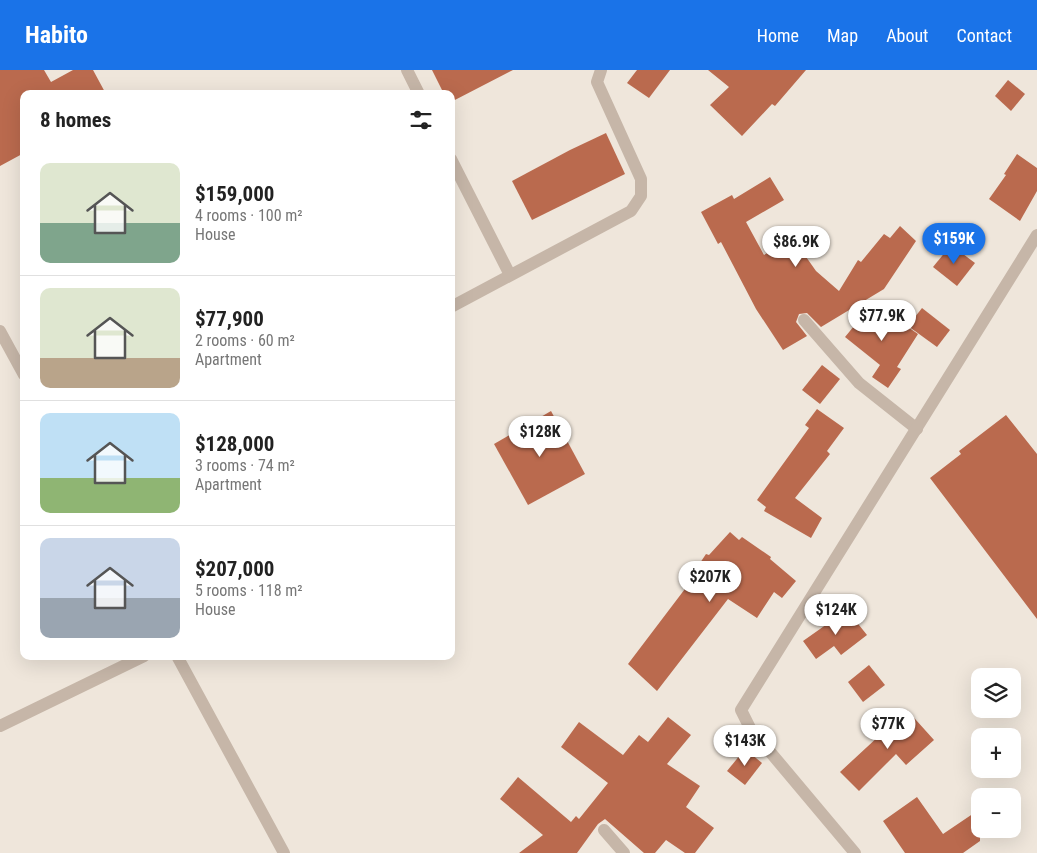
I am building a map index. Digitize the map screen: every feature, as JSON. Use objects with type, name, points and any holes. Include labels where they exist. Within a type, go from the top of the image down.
[{"type":"street","points":[[407,70],[417,90]]},
{"type":"street","points":[[455,305],[631,211],[641,196],[641,179],[597,82],[602,70]]},
{"type":"street","points":[[455,166],[510,275]]},
{"type":"street","points":[[856,853],[750,728],[741,710],[1037,235]]},
{"type":"street","points":[[804,320],[859,383],[917,429]]},
{"type":"street","points":[[0,331],[20,368]]},
{"type":"street","points":[[0,726],[136,660]]},
{"type":"street","points":[[179,660],[284,853]]},
{"type":"street","points":[[604,830],[624,853]]},
{"type":"building","points":[[0,70],[44,70],[51,82],[73,70],[93,70],[104,90],[20,90],[20,155],[0,166]]},
{"type":"building","points":[[432,70],[513,70],[455,100],[455,90],[442,90]]},
{"type":"building","points":[[637,70],[670,70],[649,98],[627,83]]},
{"type":"building","points":[[708,70],[806,70],[775,106],[772,104],[742,136],[710,105],[729,87]]},
{"type":"building","points":[[1008,80],[1025,94],[1011,111],[995,96]]},
{"type":"building","points":[[606,133],[625,174],[532,220],[512,181]]},
{"type":"building","points":[[1017,154],[1037,168],[1037,191],[1020,221],[989,199],[1006,175],[1004,174]]},
{"type":"building","points":[[770,177],[784,200],[746,222],[764,255],[792,237],[816,271],[839,291],[858,260],[861,262],[884,234],[890,238],[900,226],[916,241],[884,289],[821,327],[807,313],[799,314],[796,322],[807,336],[783,350],[756,309],[721,242],[718,244],[701,212],[732,195],[734,199]]},
{"type":"building","points":[[951,245],[975,263],[957,286],[933,267]]},
{"type":"building","points":[[873,303],[918,334],[897,367],[901,369],[888,388],[872,377],[880,365],[845,337]]},
{"type":"building","points":[[922,308],[950,330],[937,347],[908,326]]},
{"type":"building","points":[[822,365],[840,379],[820,404],[802,390]]},
{"type":"building","points":[[817,409],[844,428],[827,451],[830,454],[795,498],[822,518],[811,538],[764,511],[766,507],[757,500],[809,428],[805,425]]},
{"type":"building","points":[[551,411],[585,474],[528,505],[494,444]]},
{"type":"building","points":[[1006,415],[1037,454],[1037,619],[930,478],[961,454],[959,451]]},
{"type":"building","points":[[730,532],[739,540],[742,537],[771,557],[770,559],[796,581],[782,598],[774,592],[757,618],[728,599],[657,691],[628,664],[694,577],[692,575],[706,554],[709,555]]},
{"type":"building","points":[[847,610],[867,635],[841,655],[834,646],[816,659],[803,641]]},
{"type":"building","points":[[869,665],[885,685],[863,702],[848,682]]},
{"type":"building","points":[[907,710],[934,740],[906,765],[896,754],[859,791],[840,772]]},
{"type":"building","points":[[668,717],[691,735],[667,764],[700,786],[686,807],[714,828],[695,853],[685,853],[666,840],[655,853],[644,853],[605,819],[598,824],[577,853],[519,853],[543,835],[500,799],[518,777],[571,822],[576,816],[579,819],[608,783],[561,747],[579,722],[623,755],[639,735],[648,742]]},
{"type":"building","points":[[745,749],[762,763],[745,785],[727,771]]},
{"type":"building","points":[[917,797],[943,834],[971,815],[971,838],[980,838],[980,841],[963,853],[905,853],[883,821]]}]
